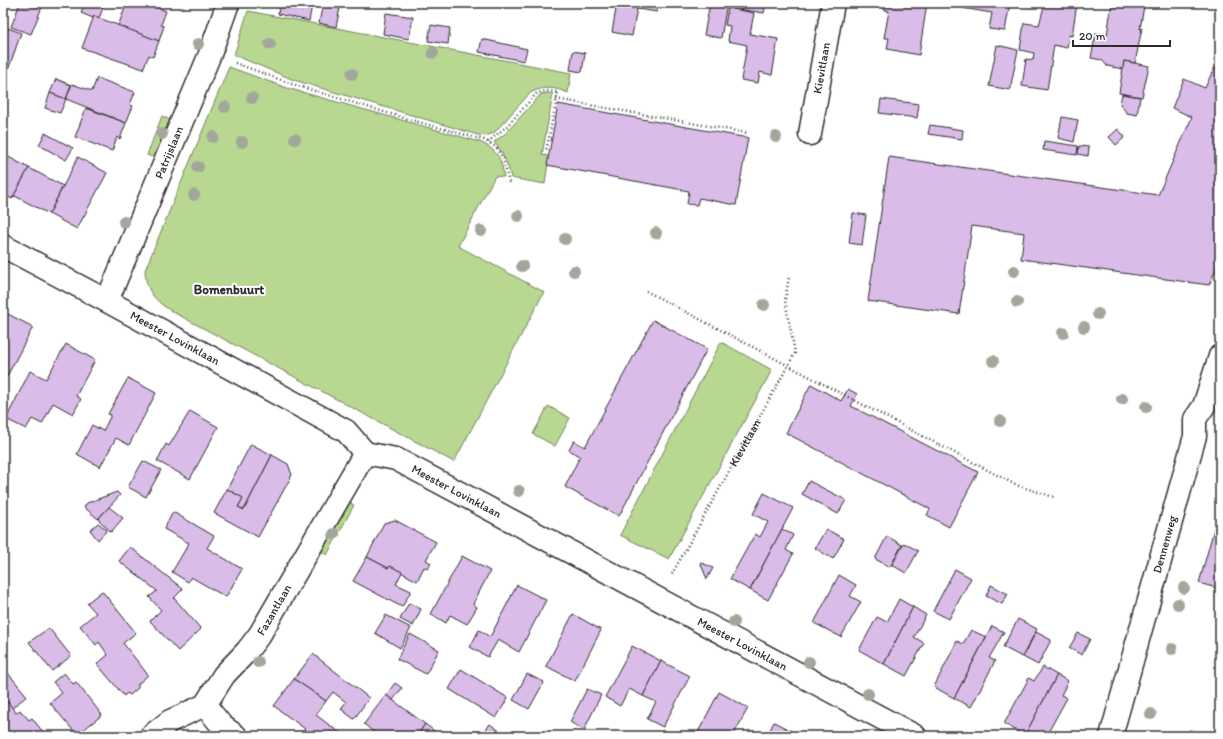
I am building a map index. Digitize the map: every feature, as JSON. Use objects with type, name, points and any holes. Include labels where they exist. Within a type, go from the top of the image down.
[{"type":"street","name":"Patrijslaan","points":[[107,301],[210,54],[228,3]]},
{"type":"street","name":"Kievitlaan","points":[[810,134],[833,3]]},
{"type":"street","name":"Meester Lovinklaan","points":[[3,246],[346,431],[365,453],[396,459],[915,736]]},
{"type":"street","name":"Dennenweg","points":[[1111,736],[1195,436],[1194,419],[1204,406],[1215,366]]},
{"type":"street","name":"Fazantlaan","points":[[205,705],[224,675],[247,651],[260,634],[365,453]]},
{"type":"street","points":[[151,736],[170,721],[205,705],[222,726],[236,736]]},
{"type":"path","points":[[210,54],[292,84],[488,142],[496,147],[503,158],[507,169],[509,182]]},
{"type":"path","points":[[488,142],[507,126],[537,93],[546,91],[558,92],[546,152]]},
{"type":"path","points":[[556,99],[748,133]]},
{"type":"path","name":"Kievitlaan","points":[[658,600],[795,353],[785,300],[789,277]]},
{"type":"path","points":[[646,291],[1016,485],[1054,496]]},
{"type":"green space","points":[[248,11],[571,73],[568,93],[558,89],[544,88],[530,93],[494,133],[485,136],[478,135],[294,80],[234,55]]},
{"type":"green space","points":[[229,67],[287,88],[480,142],[491,148],[498,155],[502,164],[504,177],[495,176],[458,246],[544,292],[454,462],[173,312],[156,300],[150,290],[147,284],[145,270]]},
{"type":"green space","points":[[541,94],[553,94],[542,155],[549,156],[545,184],[511,178],[505,159],[494,142],[506,133]]},
{"type":"green space","points":[[162,116],[170,120],[155,158],[147,155]]},
{"type":"green space","points":[[721,342],[772,370],[669,559],[620,535]]},
{"type":"green space","points":[[548,406],[570,418],[555,446],[533,434]]},
{"type":"green space","points":[[348,502],[354,505],[327,555],[321,552]]},
{"type":"building","points":[[20,3],[32,3],[42,7],[31,34],[11,27]]},
{"type":"building","points":[[85,3],[105,3],[99,18],[94,16],[93,18],[81,13]]},
{"type":"building","points":[[127,3],[146,3],[166,11],[161,25],[164,26],[159,41],[118,26]]},
{"type":"building","points":[[280,3],[301,3],[312,5],[309,21],[278,14]]},
{"type":"building","points":[[323,3],[341,3],[336,27],[319,23]]},
{"type":"building","points":[[617,3],[638,3],[632,36],[612,32]]},
{"type":"building","points":[[638,3],[658,3],[657,12],[637,9]]},
{"type":"building","points":[[710,3],[727,3],[721,38],[704,35]]},
{"type":"building","points":[[732,3],[766,3],[764,13],[731,8]]},
{"type":"building","points":[[885,3],[927,3],[919,55],[887,49],[889,38],[884,38],[889,11],[884,10]]},
{"type":"building","points":[[962,3],[1010,3],[1005,31],[989,29],[992,13],[962,8]]},
{"type":"building","points":[[1045,3],[1077,3],[1072,36],[1069,35],[1067,48],[1054,45],[1047,90],[1022,86],[1026,59],[1033,60],[1034,53],[1020,50],[1024,23],[1039,25]]},
{"type":"building","points":[[1112,3],[1127,3],[1144,6],[1140,29],[1142,28],[1135,63],[1124,61],[1123,69],[1107,66],[1102,60],[1091,58],[1096,33],[1107,35]]},
{"type":"building","points":[[728,8],[754,13],[750,34],[778,39],[772,75],[760,72],[758,83],[741,80],[747,45],[728,41],[730,26],[725,25]]},
{"type":"building","points":[[386,13],[413,17],[409,39],[383,34]]},
{"type":"building","points":[[94,16],[159,41],[153,57],[149,55],[143,69],[82,48]]},
{"type":"building","points":[[431,25],[450,28],[448,44],[428,41]]},
{"type":"building","points":[[8,28],[21,33],[6,76],[3,74],[3,37]]},
{"type":"building","points":[[482,39],[527,49],[524,61],[479,52]]},
{"type":"building","points":[[997,45],[1018,50],[1010,90],[989,86]]},
{"type":"building","points":[[573,51],[585,53],[582,72],[570,70]]},
{"type":"building","points":[[1124,61],[1149,66],[1142,97],[1119,93]]},
{"type":"building","points":[[1214,68],[1220,71],[1220,260],[1209,285],[1021,259],[1024,233],[972,226],[959,314],[868,301],[889,157],[1158,195],[1192,117],[1172,108],[1184,79],[1205,88]]},
{"type":"building","points":[[97,78],[135,92],[130,105],[133,106],[126,123],[66,99],[72,84],[92,91]]},
{"type":"building","points":[[56,79],[71,85],[66,99],[50,93]]},
{"type":"building","points":[[50,93],[66,99],[60,113],[45,108]]},
{"type":"building","points":[[1122,94],[1140,97],[1137,115],[1127,113],[1120,104]]},
{"type":"building","points":[[881,99],[919,104],[917,118],[879,113]]},
{"type":"building","points":[[558,104],[748,138],[736,205],[699,198],[697,205],[687,204],[689,191],[547,165]]},
{"type":"building","points":[[86,108],[126,123],[120,139],[117,137],[112,151],[75,137]]},
{"type":"building","points":[[1062,117],[1078,120],[1074,142],[1058,138]]},
{"type":"building","points":[[930,125],[963,130],[962,139],[928,134]]},
{"type":"building","points":[[1118,129],[1125,137],[1116,145],[1109,137]]},
{"type":"building","points":[[45,133],[73,148],[66,160],[39,145]]},
{"type":"building","points":[[3,136],[8,139],[3,149]]},
{"type":"building","points":[[1044,141],[1078,146],[1077,155],[1043,150]]},
{"type":"building","points":[[1079,146],[1089,147],[1088,156],[1078,154]]},
{"type":"building","points":[[3,154],[29,168],[12,199],[3,194]]},
{"type":"building","points":[[78,157],[107,173],[77,229],[49,214]]},
{"type":"building","points":[[29,168],[63,186],[49,214],[15,196],[12,199]]},
{"type":"building","points":[[853,213],[866,215],[862,245],[849,243]]},
{"type":"building","points":[[4,312],[33,327],[6,378],[3,377]]},
{"type":"building","points":[[653,320],[707,349],[619,516],[565,487],[580,456],[569,450],[574,441],[585,447]]},
{"type":"building","points":[[66,344],[95,360],[76,396],[81,399],[73,414],[53,403],[42,424],[32,419],[26,429],[6,419],[30,371],[46,379]]},
{"type":"building","points":[[128,378],[156,393],[129,445],[116,438],[100,467],[77,454],[92,425],[103,431],[111,415],[108,414]]},
{"type":"building","points":[[811,384],[841,401],[848,389],[857,394],[851,406],[978,472],[949,527],[927,515],[930,509],[786,433]]},
{"type":"building","points":[[190,411],[218,427],[190,479],[157,461],[166,444],[169,446]]},
{"type":"building","points":[[251,444],[272,455],[244,510],[238,507],[243,498],[227,489]]},
{"type":"building","points":[[272,455],[288,464],[292,475],[258,537],[214,513],[227,489],[243,498],[238,507],[244,510]]},
{"type":"building","points":[[143,461],[161,470],[146,497],[128,487]]},
{"type":"building","points":[[809,481],[846,500],[838,514],[802,494]]},
{"type":"building","points":[[117,492],[120,495],[98,519],[84,507],[87,503]]},
{"type":"building","points":[[764,493],[793,508],[750,590],[730,579],[755,534],[760,537],[768,522],[753,514]]},
{"type":"building","points":[[109,507],[123,518],[111,532],[98,519]]},
{"type":"building","points":[[1220,507],[1220,589],[1199,583]]},
{"type":"building","points":[[173,512],[214,536],[207,548],[242,569],[226,597],[191,577],[188,582],[172,572],[189,543],[164,529]]},
{"type":"building","points":[[395,520],[436,542],[426,560],[431,563],[428,569],[424,567],[417,581],[390,566],[388,568],[367,557],[384,523]]},
{"type":"building","points":[[98,523],[107,530],[98,540],[90,530]]},
{"type":"building","points":[[782,529],[793,535],[786,550],[793,554],[768,600],[750,590]]},
{"type":"building","points":[[826,529],[844,539],[833,559],[815,548]]},
{"type":"building","points":[[887,536],[902,545],[890,567],[875,559]]},
{"type":"building","points":[[904,543],[918,551],[906,573],[892,565]]},
{"type":"building","points":[[130,547],[183,589],[174,598],[201,629],[178,651],[150,621],[161,610],[149,597],[157,591],[119,561]]},
{"type":"building","points":[[462,556],[490,571],[473,604],[477,607],[467,624],[450,615],[446,623],[431,614]]},
{"type":"building","points":[[367,557],[388,568],[390,566],[402,572],[396,584],[411,591],[402,607],[353,581]]},
{"type":"building","points":[[700,562],[713,568],[707,579]]},
{"type":"building","points":[[955,569],[971,578],[949,619],[933,611]]},
{"type":"building","points":[[839,575],[856,585],[850,596],[861,602],[841,637],[814,623]]},
{"type":"building","points":[[517,585],[546,600],[519,652],[498,640],[488,657],[470,647],[479,630],[490,637]]},
{"type":"building","points":[[991,585],[1008,594],[1002,604],[986,596]]},
{"type":"building","points":[[102,591],[136,633],[123,643],[148,675],[138,684],[138,688],[130,695],[127,693],[124,696],[97,664],[108,655],[99,642],[96,645],[80,626],[96,613],[87,603]]},
{"type":"building","points":[[899,599],[913,607],[884,664],[859,650],[877,617],[887,622]]},
{"type":"building","points":[[409,603],[421,609],[413,626],[400,619]]},
{"type":"building","points":[[913,607],[926,615],[914,637],[924,643],[906,676],[884,664]]},
{"type":"building","points":[[573,614],[601,630],[575,681],[546,666]]},
{"type":"building","points":[[386,615],[411,628],[400,648],[375,633]]},
{"type":"building","points":[[1018,619],[1037,629],[1022,657],[1003,647]]},
{"type":"building","points":[[992,626],[1004,632],[989,658],[995,661],[971,707],[954,698]]},
{"type":"building","points":[[49,628],[71,656],[52,671],[29,642]]},
{"type":"building","points":[[971,630],[986,637],[954,698],[934,687],[957,641],[963,644]]},
{"type":"building","points":[[1036,632],[1051,640],[1038,665],[1023,657]]},
{"type":"building","points":[[1078,633],[1090,639],[1082,655],[1069,648]]},
{"type":"building","points":[[410,634],[439,650],[426,674],[397,659]]},
{"type":"building","points":[[632,646],[661,661],[643,696],[629,689],[620,706],[605,697]]},
{"type":"building","points":[[313,654],[369,698],[354,719],[341,709],[346,702],[333,692],[326,701],[294,679]]},
{"type":"building","points":[[661,661],[690,676],[663,727],[647,719],[656,702],[643,696]]},
{"type":"building","points":[[3,667],[27,696],[12,708],[3,697]]},
{"type":"building","points":[[1043,667],[1057,675],[1025,735],[1004,724],[1029,678],[1034,681]]},
{"type":"building","points":[[461,669],[508,698],[496,718],[449,689]]},
{"type":"building","points":[[64,673],[73,684],[76,682],[102,715],[77,735],[50,703],[62,693],[53,682]]},
{"type":"building","points":[[527,674],[544,682],[529,709],[513,700]]},
{"type":"building","points":[[1057,675],[1068,681],[1061,695],[1067,698],[1046,736],[1025,735]]},
{"type":"building","points":[[294,679],[326,701],[316,715],[344,736],[300,736],[305,729],[274,706]]},
{"type":"building","points":[[395,683],[402,688],[393,700],[386,695]]},
{"type":"building","points":[[587,689],[601,695],[584,730],[570,722]]},
{"type":"building","points":[[719,692],[748,708],[733,736],[696,736]]},
{"type":"building","points":[[386,695],[425,724],[417,736],[376,736],[377,735],[364,724]]},
{"type":"building","points":[[8,702],[16,713],[20,710],[29,720],[32,718],[43,732],[41,734],[42,736],[3,736],[3,706]]},
{"type":"building","points":[[774,722],[801,736],[767,736]]},
{"type":"building","points":[[425,724],[441,736],[417,736]]},
{"type":"building","points":[[490,724],[506,736],[481,736]]},
{"type":"building","points":[[1189,730],[1210,736],[1188,736]]},
{"type":"district","name":"Bomenbuurt","points":[[229,289]]}]
